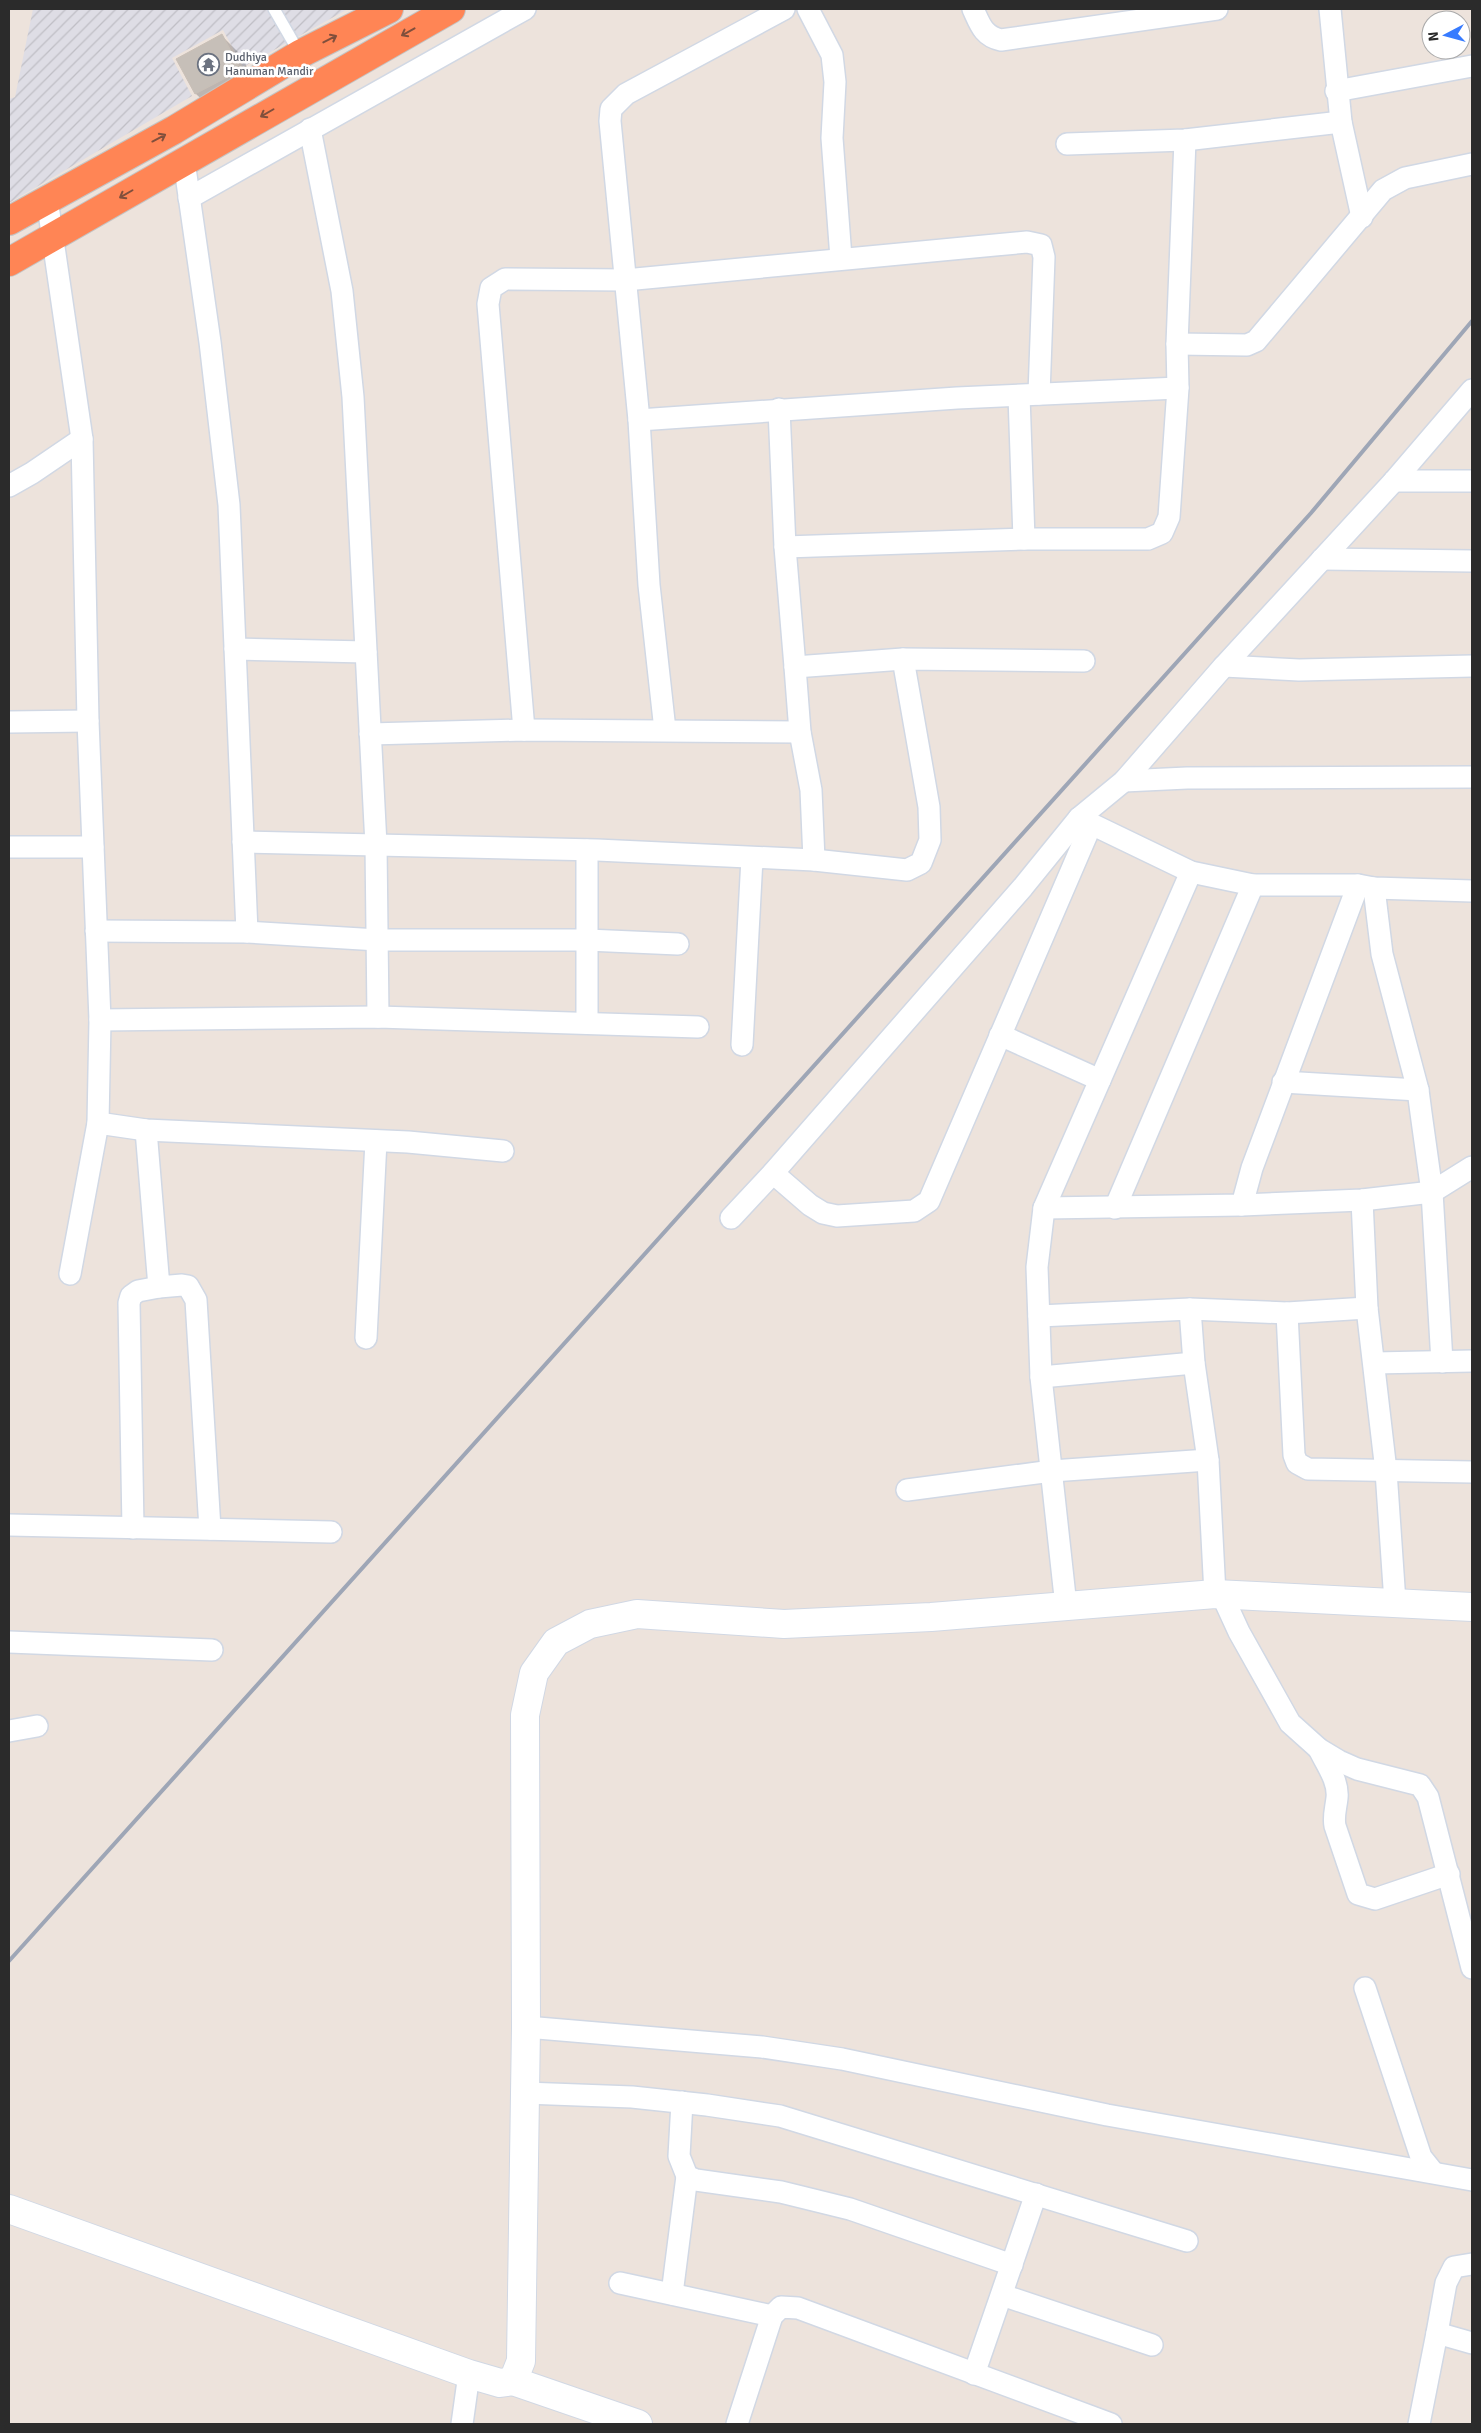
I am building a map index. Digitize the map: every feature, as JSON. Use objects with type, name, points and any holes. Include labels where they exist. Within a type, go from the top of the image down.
[{"type":"highway","points":[[9,221],[174,130],[300,54],[389,9]]},
{"type":"highway","points":[[9,262],[184,160],[451,9]]},
{"type":"main road","points":[[513,2381],[521,2360],[526,2027],[525,1715],[534,1673],[556,1642],[590,1624],[637,1614],[784,1624],[931,1617],[1218,1594],[1472,1607]]},
{"type":"main road","points":[[9,2209],[469,2374],[500,2382],[513,2381],[638,2424]]},
{"type":"street","points":[[188,198],[525,9]]},
{"type":"street","points":[[665,730],[649,585],[639,420],[610,121],[611,109],[626,94],[784,9]]},
{"type":"street","points":[[808,9],[832,55],[835,82],[832,138],[841,258]]},
{"type":"street","points":[[973,9],[983,32],[992,38],[1001,40],[1208,10]]},
{"type":"street","points":[[1330,9],[1336,92],[1362,216]]},
{"type":"street","points":[[1336,92],[1472,66]]},
{"type":"street","points":[[1068,144],[1185,140],[1341,122]]},
{"type":"street","points":[[310,129],[342,291],[353,397],[376,845],[378,1017]]},
{"type":"street","points":[[786,547],[1024,539],[1148,539],[1162,533],[1169,517],[1178,388],[1177,344],[1185,140]]},
{"type":"street","points":[[184,160],[210,342],[229,505],[247,932]]},
{"type":"street","points":[[1177,344],[1247,345],[1256,341],[1382,190],[1405,178],[1472,164]]},
{"type":"street","points":[[47,199],[82,439],[88,721],[100,1020],[98,1123],[70,1274]]},
{"type":"street","points":[[524,730],[488,304],[491,288],[505,279],[625,280],[841,258],[1028,242],[1041,245],[1044,257],[1029,395],[1024,539]]},
{"type":"street","points":[[639,420],[779,409],[1178,388]]},
{"type":"street","points":[[731,1218],[773,1173],[1016,894],[1124,781],[1224,666],[1394,481],[1472,390]]},
{"type":"street","points":[[779,409],[786,547],[800,732],[811,790],[814,860]]},
{"type":"street","points":[[9,486],[32,473],[82,439]]},
{"type":"street","points":[[1394,481],[1472,481]]},
{"type":"street","points":[[1322,559],[1472,562]]},
{"type":"street","points":[[235,649],[366,652]]},
{"type":"street","points":[[243,842],[587,850],[814,860],[906,870],[921,863],[930,840],[929,807],[903,660]]},
{"type":"street","points":[[795,667],[903,660],[1084,660]]},
{"type":"street","points":[[1224,666],[1298,670],[1472,666]]},
{"type":"street","points":[[9,722],[88,721]]},
{"type":"street","points":[[370,734],[524,730],[800,732]]},
{"type":"street","points":[[1124,781],[1187,778],[1472,777]]},
{"type":"street","points":[[1085,822],[1191,872],[1253,885],[1366,886],[1471,895]]},
{"type":"street","points":[[773,1173],[810,1205],[823,1213],[837,1216],[914,1211],[929,1201],[1000,1035],[1085,822]]},
{"type":"street","points":[[9,847],[93,847]]},
{"type":"street","points":[[587,850],[587,1023]]},
{"type":"street","points":[[742,1045],[752,858]]},
{"type":"street","points":[[1066,1606],[1041,1377],[1037,1267],[1044,1208],[1191,872]]},
{"type":"street","points":[[1115,1208],[1253,885]]},
{"type":"street","points":[[1242,1206],[1252,1168],[1283,1082],[1366,886]]},
{"type":"street","points":[[1366,886],[1418,1090],[1432,1192],[1442,1362]]},
{"type":"street","points":[[96,931],[247,932],[378,940],[587,940],[678,944]]},
{"type":"street","points":[[100,1020],[378,1017],[698,1027]]},
{"type":"street","points":[[1000,1035],[1100,1080]]},
{"type":"street","points":[[1283,1082],[1418,1090]]},
{"type":"street","points":[[98,1123],[146,1130],[376,1141],[502,1151]]},
{"type":"street","points":[[146,1130],[159,1287]]},
{"type":"street","points":[[366,1338],[376,1141]]},
{"type":"street","points":[[1044,1208],[1242,1206],[1362,1200],[1432,1192],[1472,1167]]},
{"type":"street","points":[[1362,1200],[1367,1308],[1386,1471],[1395,1602]]},
{"type":"street","points":[[133,1528],[129,1303],[131,1296],[138,1291],[182,1285],[188,1286],[196,1300],[210,1529]]},
{"type":"street","points":[[1039,1316],[1190,1309],[1287,1312],[1367,1308]]},
{"type":"street","points":[[1190,1309],[1194,1363],[1208,1460],[1218,1594],[1290,1724],[1319,1749],[1357,1769],[1420,1786],[1428,1797],[1472,1968]]},
{"type":"street","points":[[1287,1312],[1294,1455],[1296,1463],[1308,1469],[1472,1472]]},
{"type":"street","points":[[1374,1363],[1472,1361]]},
{"type":"street","points":[[1041,1377],[1194,1363]]},
{"type":"street","points":[[907,1490],[1052,1471],[1208,1460]]},
{"type":"street","points":[[9,1525],[331,1532]]},
{"type":"street","points":[[9,1642],[212,1650]]},
{"type":"street","points":[[9,1731],[37,1726]]},
{"type":"street","points":[[1319,1749],[1337,1786],[1337,1798],[1333,1817],[1358,1894],[1376,1899],[1449,1874]]},
{"type":"street","points":[[1365,1988],[1421,2157],[1433,2172]]},
{"type":"street","points":[[526,2027],[670,2037],[824,2056],[1107,2115],[1472,2180]]},
{"type":"street","points":[[525,2094],[632,2097],[780,2116],[1187,2241]]},
{"type":"street","points":[[672,2294],[687,2176],[679,2156],[682,2102]]},
{"type":"street","points":[[687,2176],[696,2180],[781,2192],[850,2209],[1012,2265]]},
{"type":"street","points":[[974,2374],[1036,2194]]},
{"type":"street","points":[[1419,2424],[1446,2283],[1454,2267],[1472,2264]]},
{"type":"street","points":[[620,2283],[772,2316]]},
{"type":"street","points":[[1002,2295],[1152,2344]]},
{"type":"street","points":[[736,2424],[772,2316],[781,2307],[798,2308],[1111,2424]]},
{"type":"street","points":[[1437,2333],[1472,2343]]},
{"type":"street","points":[[462,2424],[469,2374]]},
{"type":"lane","points":[[274,9],[300,54]]},
{"type":"shaded area","points":[[33,9],[348,9],[243,67],[223,30],[172,58],[192,96],[9,203],[9,99],[15,97]]},
{"type":"building","name":"Dudhiya Hanuman Mandir","points":[[222,34],[241,70],[195,94],[176,59]]},
{"type":"railway","points":[[9,1961],[1311,513],[1472,321]]},
{"type":"place","name":"Dudhiya Hanuman Mandir","points":[[209,64]]}]
